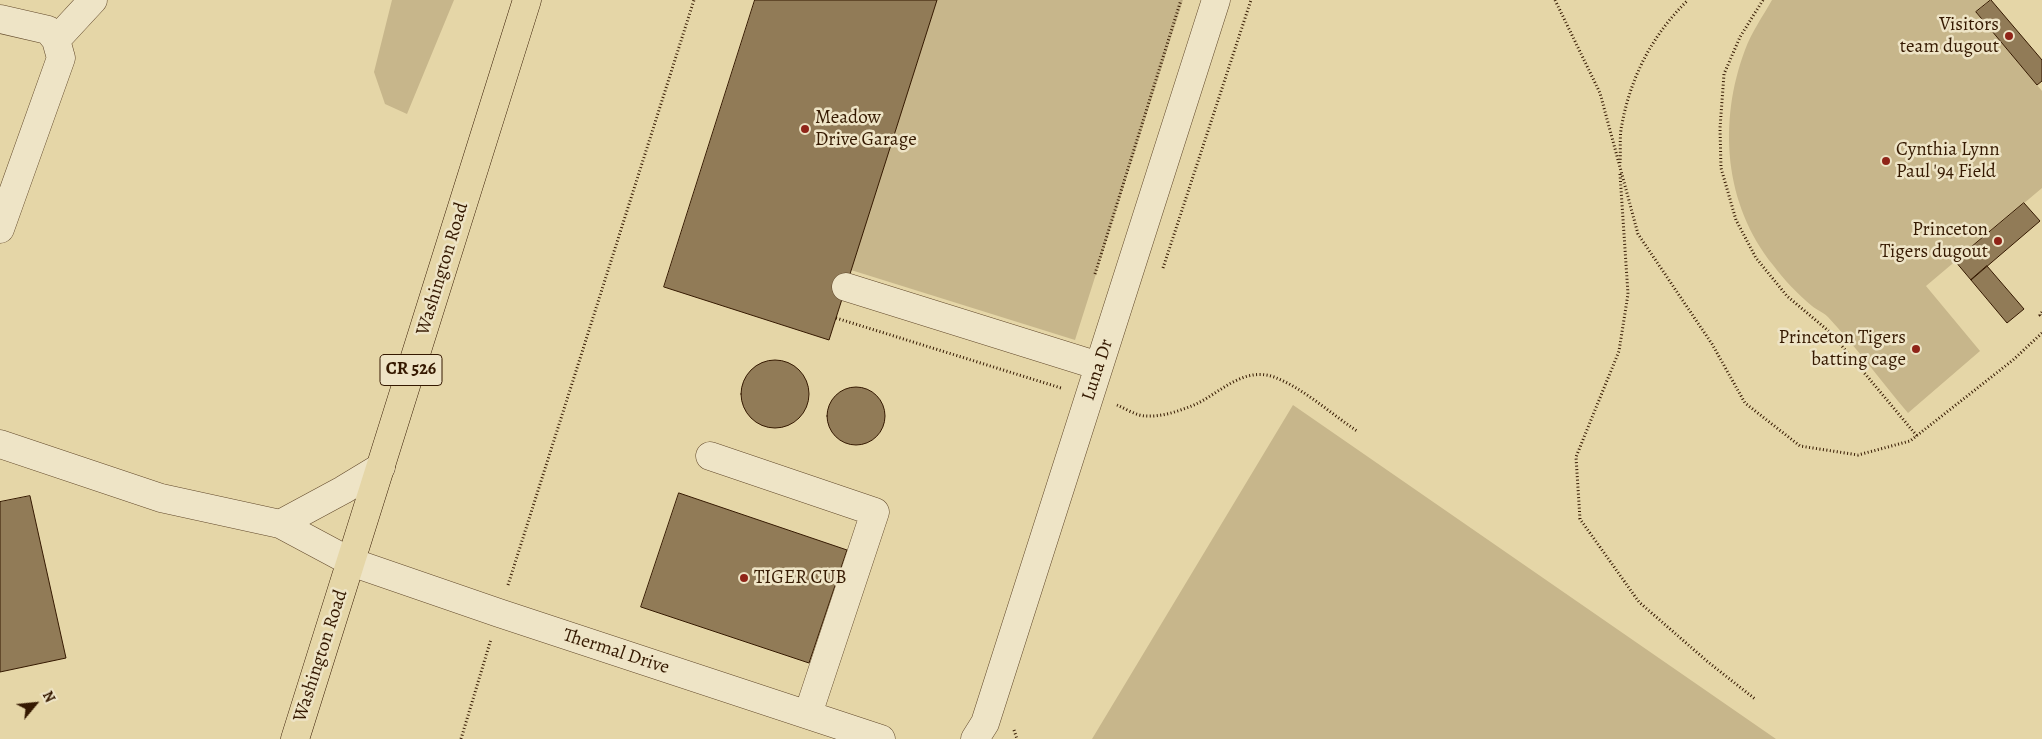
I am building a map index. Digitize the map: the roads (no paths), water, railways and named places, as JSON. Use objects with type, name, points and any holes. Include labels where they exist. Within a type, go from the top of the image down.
[{"type":"main road","name":"Washington Road","points":[[295,739],[527,0]]},
{"type":"street","points":[[56,40],[93,0]]},
{"type":"street","name":"Luna Dr","points":[[975,739],[985,723],[1216,0]]},
{"type":"street","points":[[0,19],[48,30],[56,40],[61,58],[0,229]]},
{"type":"street","points":[[846,287],[1099,366]]},
{"type":"street","name":"Thermal Drive","points":[[0,444],[161,498],[280,524],[351,562],[881,739]]},
{"type":"street","points":[[710,456],[875,512],[808,714]]},
{"type":"street","points":[[280,524],[381,467]]},
{"type":"place","name":"Visitors team dugout","points":[[2009,36]]},
{"type":"place","name":"Meadow Drive Garage","points":[[805,129]]},
{"type":"place","name":"Cynthia Lynn Paul '94 Field","points":[[1886,161]]},
{"type":"place","name":"Princeton Tigers dugout","points":[[1998,241]]},
{"type":"place","name":"Princeton Tigers batting cage","points":[[1916,349]]},
{"type":"place","name":"TIGER CUB","points":[[744,578]]}]
